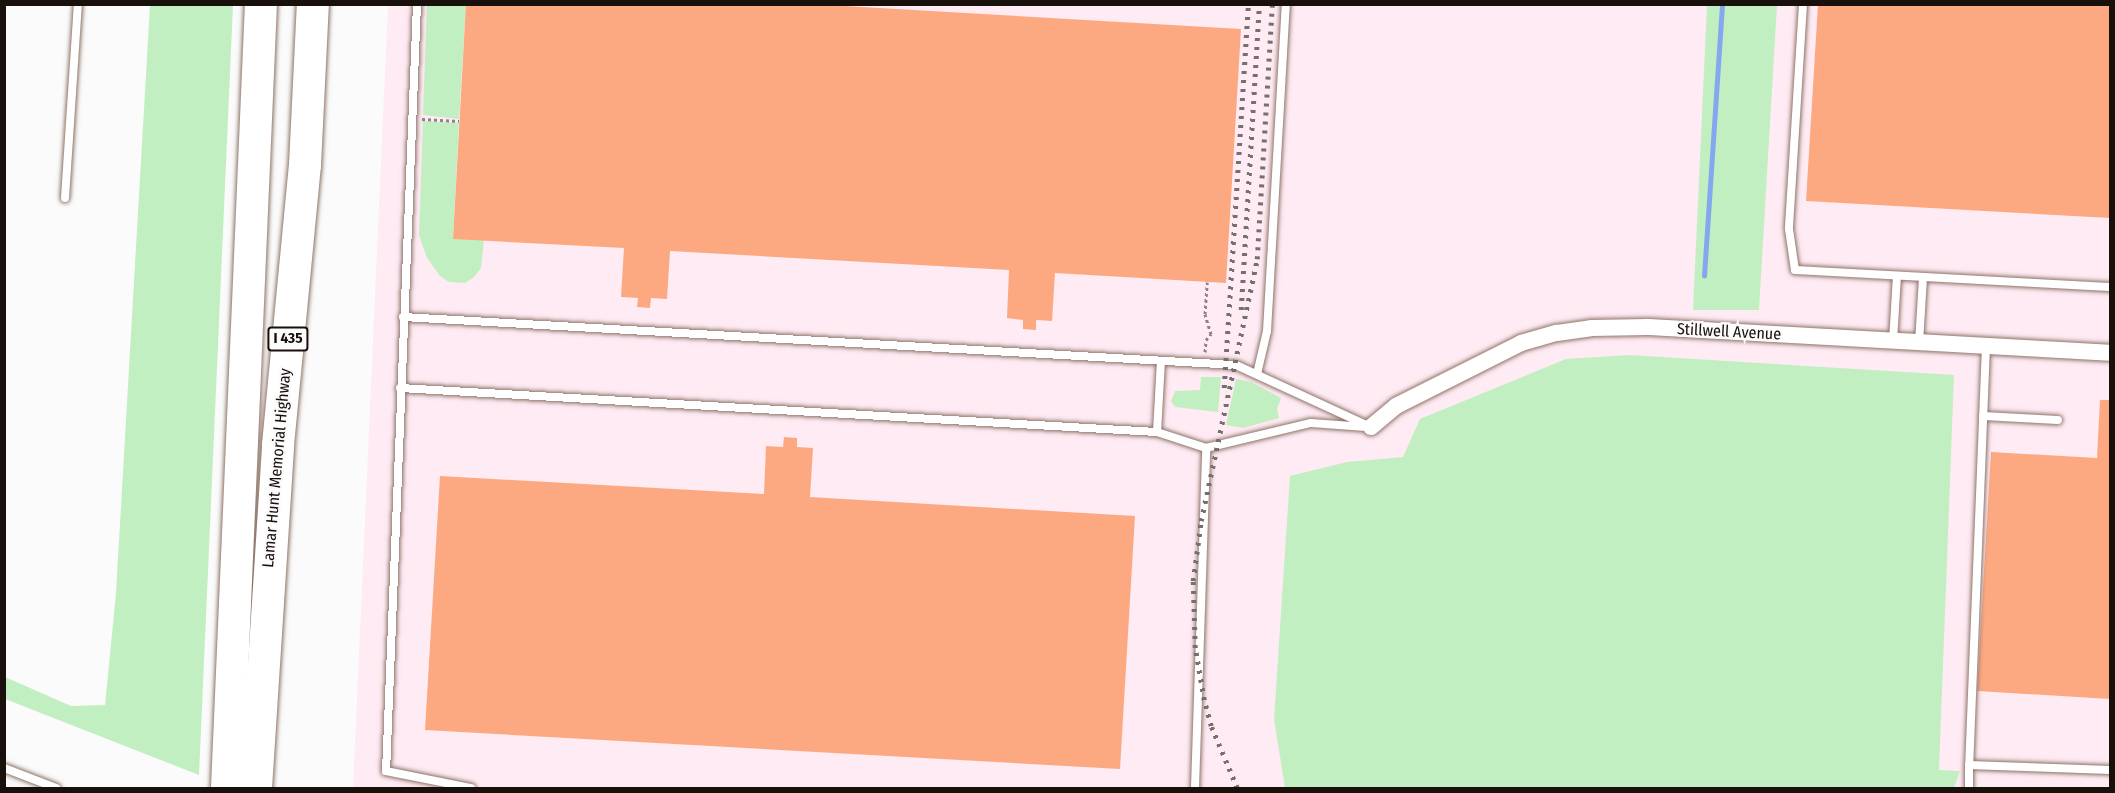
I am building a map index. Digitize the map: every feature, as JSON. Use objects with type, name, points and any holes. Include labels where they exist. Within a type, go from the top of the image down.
[{"type":"highway","name":"Lamar Hunt Memorial Highway","points":[[256,789],[248,672],[261,4]]},
{"type":"highway","name":"Lamar Hunt Memorial Highway","points":[[227,789],[248,672],[278,445],[305,165],[313,4]]},
{"type":"street","name":"Stillwell Avenue","points":[[1371,427],[1396,406],[1521,343],[1557,333],[1591,328],[1648,327],[2110,353]]},
{"type":"lane","points":[[64,198],[78,4]]},
{"type":"lane","points":[[417,4],[386,771],[471,789]]},
{"type":"lane","points":[[1257,374],[1267,331],[1286,4]]},
{"type":"lane","points":[[1803,4],[1789,230],[1795,270],[2110,287]]},
{"type":"lane","points":[[1893,341],[1897,276]]},
{"type":"lane","points":[[1919,343],[1923,277]]},
{"type":"lane","points":[[403,317],[1236,365],[1371,427]]},
{"type":"lane","points":[[1969,789],[1986,346]]},
{"type":"lane","points":[[1157,432],[1161,361]]},
{"type":"lane","points":[[400,388],[1157,432],[1206,448],[1311,423],[1371,427]]},
{"type":"lane","points":[[1983,416],[2058,420]]},
{"type":"lane","points":[[1194,789],[1206,448]]},
{"type":"lane","points":[[1969,765],[2110,770]]},
{"type":"lane","points":[[4,768],[56,789]]},
{"type":"path","points":[[412,118],[459,121]]},
{"type":"path","points":[[1204,364],[1206,340],[1211,334],[1205,314],[1207,282]]},
{"type":"shaded area","points":[[388,5],[2110,5],[2110,788],[353,788]]},
{"type":"green space","points":[[150,5],[233,5],[199,775],[5,699],[5,677],[71,706],[105,705],[116,593]]},
{"type":"green space","points":[[427,5],[466,5],[459,119],[423,115]]},
{"type":"green space","points":[[1707,5],[1777,5],[1759,310],[1693,310]]},
{"type":"green space","points":[[423,121],[459,123],[453,238],[484,240],[481,268],[465,283],[449,282],[440,276],[427,258],[419,235]]},
{"type":"green space","points":[[1629,355],[1954,375],[1939,770],[1960,771],[1954,788],[1285,788],[1274,719],[1290,476],[1347,462],[1403,457],[1420,419],[1566,359]]},
{"type":"green space","points":[[1201,377],[1221,377],[1218,412],[1175,407],[1171,401],[1175,391],[1200,390]]},
{"type":"green space","points":[[1236,379],[1251,382],[1281,398],[1277,409],[1279,418],[1243,428],[1226,425]]},
{"type":"building","points":[[466,4],[810,4],[1241,29],[1226,283],[1055,273],[1052,321],[1036,320],[1036,330],[1023,329],[1023,320],[1007,318],[1009,270],[670,251],[667,299],[651,298],[650,308],[637,307],[638,298],[621,297],[624,248],[453,239]]},
{"type":"building","points":[[1818,4],[2110,6],[2110,218],[1806,201]]},
{"type":"building","points":[[2100,400],[2110,400],[2110,699],[1977,691],[1991,452],[2097,458]]},
{"type":"building","points":[[784,437],[797,438],[797,447],[813,448],[810,497],[1135,516],[1120,769],[425,730],[440,476],[764,494],[766,446],[783,447]]},
{"type":"waterway","points":[[1704,276],[1722,4]]},
{"type":"railway","points":[[1224,388],[1248,4]]},
{"type":"railway","points":[[1241,310],[1259,4]]},
{"type":"railway","points":[[1237,788],[1211,726],[1204,700],[1195,648],[1193,581],[1201,521],[1257,259],[1272,4]]}]
